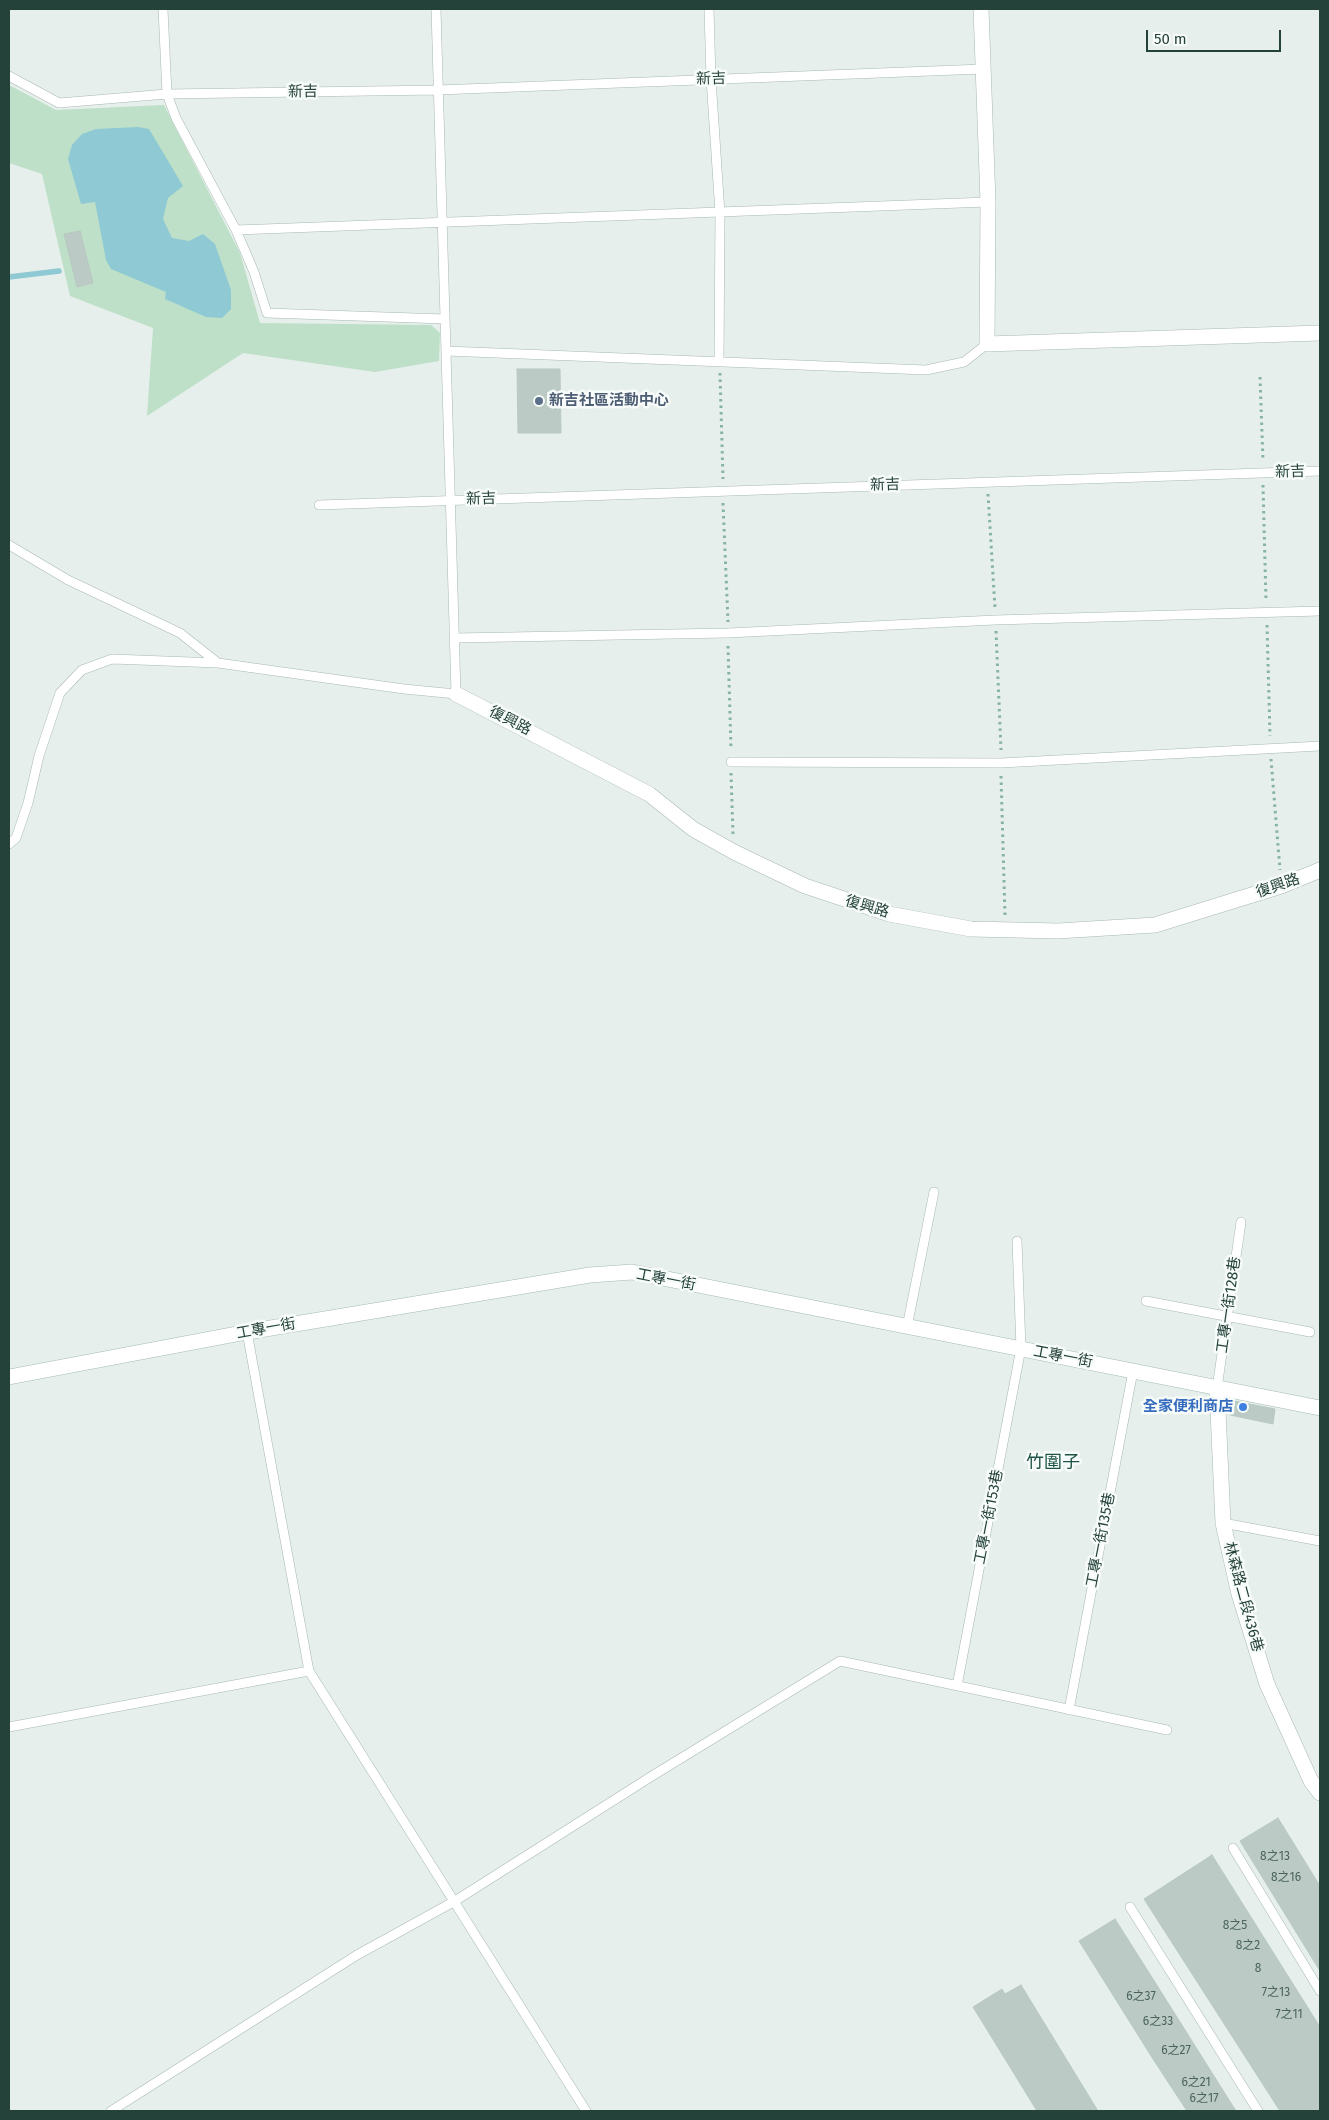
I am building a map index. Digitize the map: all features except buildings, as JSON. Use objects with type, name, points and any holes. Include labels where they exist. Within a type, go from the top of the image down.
[{"type":"street","points":[[981,9],[988,202],[987,344],[1320,333]]},
{"type":"street","name":"復興路","points":[[456,694],[649,794],[693,829],[734,852],[805,886],[863,907],[889,914],[971,929],[1058,931],[1155,925],[1281,886],[1320,870]]},
{"type":"street","name":"工專一街","points":[[9,1377],[247,1332],[590,1275],[632,1272],[1320,1408]]},
{"type":"street","name":"林森路二段436巷","points":[[1217,1388],[1223,1523],[1239,1594],[1267,1684],[1311,1781],[1320,1793]]},
{"type":"lane","points":[[163,9],[167,94],[176,118],[236,230],[254,272],[267,313],[445,319]]},
{"type":"lane","name":"新吉","points":[[436,9],[456,694]]},
{"type":"lane","points":[[709,9],[711,79],[720,213],[719,361]]},
{"type":"lane","name":"新吉","points":[[9,76],[59,103],[167,94],[438,90],[983,69]]},
{"type":"lane","points":[[236,230],[988,202]]},
{"type":"lane","points":[[446,351],[926,370],[964,362],[987,344]]},
{"type":"lane","name":"新吉","points":[[319,505],[1320,471]]},
{"type":"lane","points":[[9,545],[68,580],[180,633],[218,663]]},
{"type":"lane","points":[[455,638],[728,633],[995,620],[1320,611]]},
{"type":"lane","points":[[9,844],[16,838],[28,803],[39,756],[60,693],[82,670],[112,659],[218,663],[404,689],[456,694]]},
{"type":"lane","points":[[731,762],[1001,763],[1320,746]]},
{"type":"lane","points":[[908,1327],[934,1192]]},
{"type":"lane","name":"工專一街128巷","points":[[1217,1388],[1241,1222]]},
{"type":"lane","name":"工專一街153巷","points":[[957,1686],[1021,1348],[1017,1241]]},
{"type":"lane","points":[[1146,1301],[1310,1332]]},
{"type":"lane","points":[[247,1332],[309,1672],[586,2111]]},
{"type":"lane","name":"工專一街135巷","points":[[1069,1710],[1133,1371]]},
{"type":"lane","points":[[1223,1523],[1320,1541]]},
{"type":"lane","points":[[111,2111],[357,1955],[454,1901],[652,1776],[840,1661],[1167,1730]]},
{"type":"lane","points":[[9,1728],[309,1672]]},
{"type":"lane","points":[[1233,1848],[1320,1991]]},
{"type":"lane","points":[[1130,1906],[1258,2111]]},
{"type":"path","points":[[719,361],[734,852]]},
{"type":"path","points":[[1260,377],[1271,749],[1281,886]]},
{"type":"path","points":[[988,481],[1001,763],[1006,930]]},
{"type":"green space","points":[[9,85],[56,110],[164,105],[240,253],[260,323],[431,325],[440,333],[439,361],[375,372],[243,353],[147,416],[153,328],[70,296],[42,174],[9,163]]},
{"type":"water","points":[[138,127],[149,129],[183,186],[168,198],[163,219],[172,238],[189,241],[203,234],[215,244],[231,290],[231,309],[222,318],[206,317],[165,299],[166,292],[111,269],[106,260],[95,202],[81,204],[68,159],[72,145],[82,134],[96,129]]},
{"type":"waterway","points":[[9,277],[59,271]]},
{"type":"place","name":"新吉社區活動中心","points":[[539,401]]},
{"type":"place","name":"全家便利商店","points":[[1243,1407]]},
{"type":"district","name":"竹圍子","points":[[1053,1463]]}]
